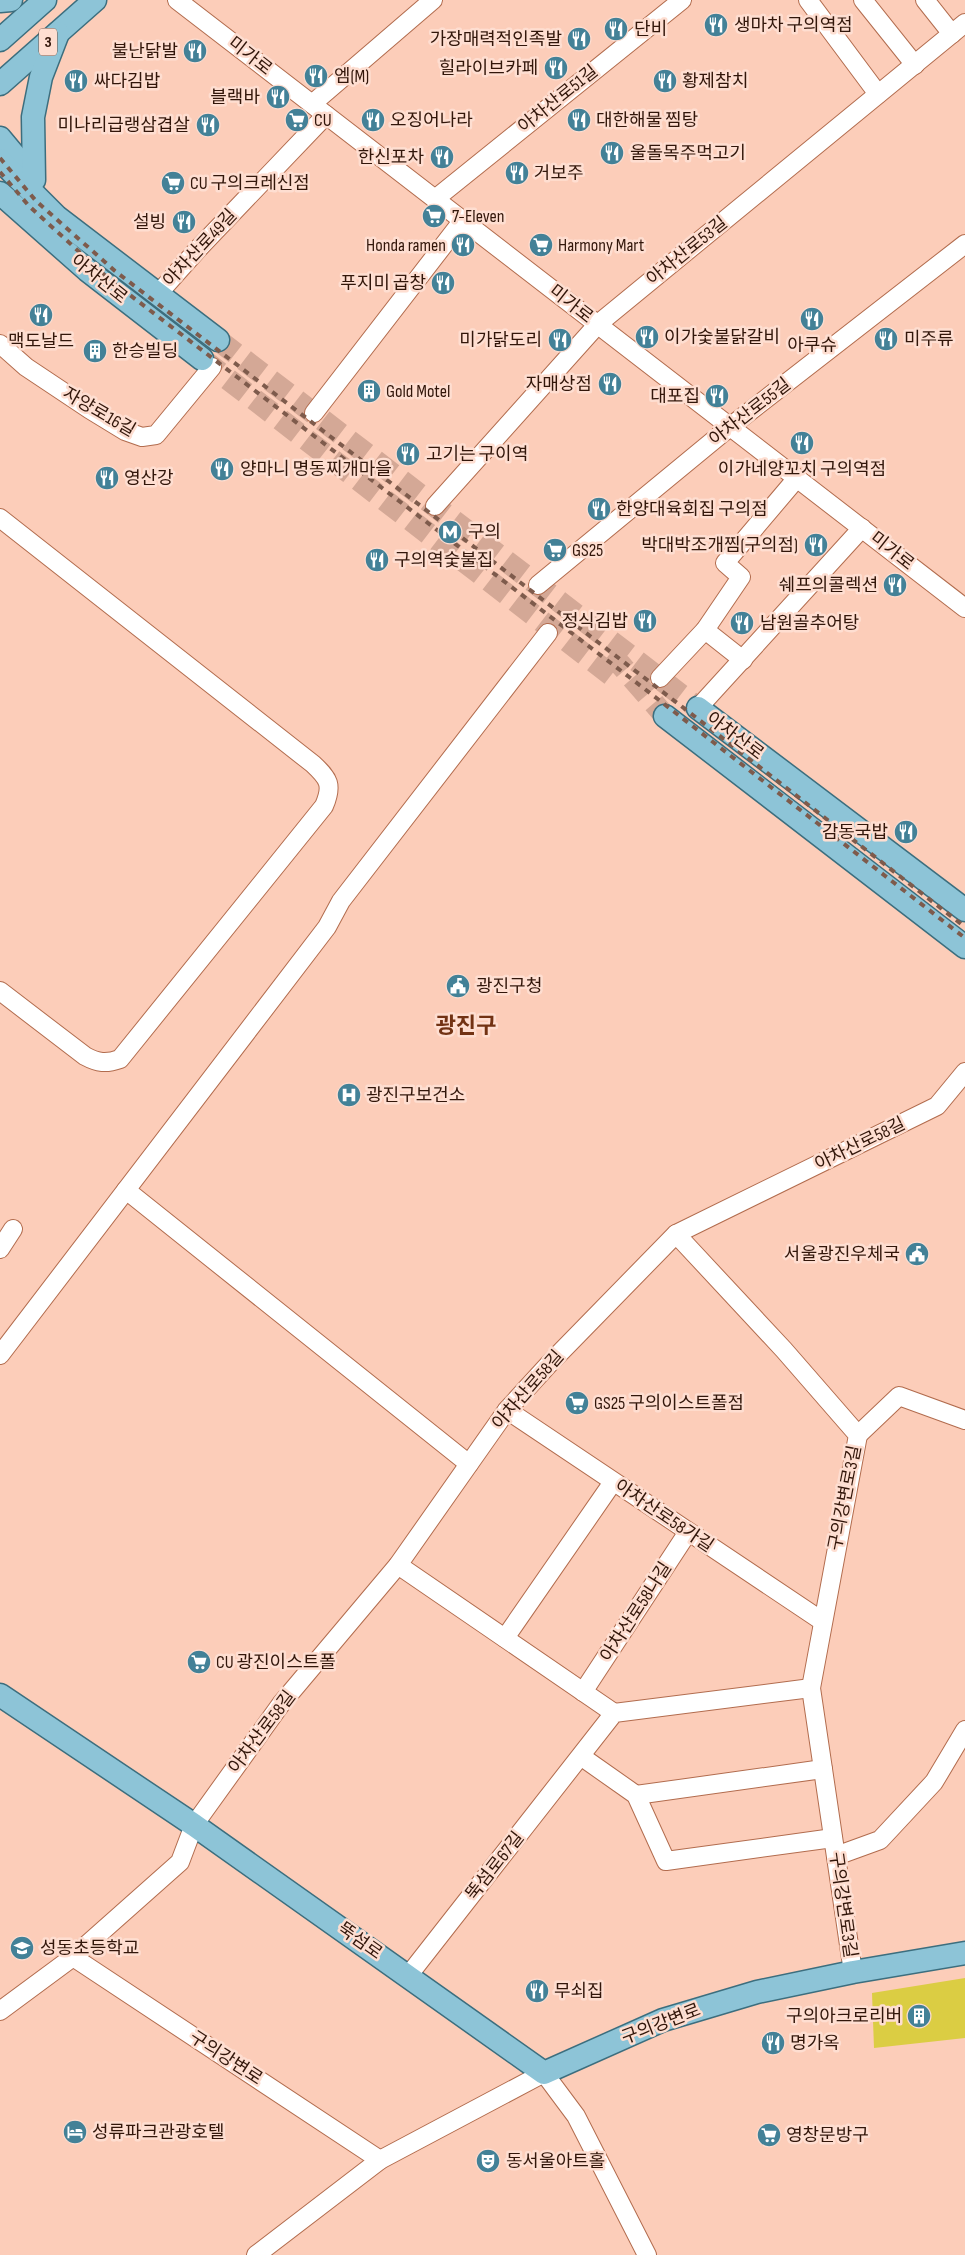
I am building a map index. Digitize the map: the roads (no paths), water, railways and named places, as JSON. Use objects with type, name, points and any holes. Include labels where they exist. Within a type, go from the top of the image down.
[{"type":"main road","points":[[0,1],[10,0]]},
{"type":"main road","name":"3","points":[[0,40],[45,0]]},
{"type":"main road","points":[[2,195],[26,180],[33,117],[41,77],[65,27],[52,0]]},
{"type":"main road","name":"3","points":[[0,84],[95,0]]},
{"type":"main road","name":"아차산로","points":[[0,138],[26,180],[57,217],[218,340]]},
{"type":"main road","name":"아차산로","points":[[0,160],[26,180]]},
{"type":"main road","name":"아차산로","points":[[2,195],[87,270],[207,363]]},
{"type":"main road","name":"아차산로","points":[[698,708],[965,910]]},
{"type":"main road","name":"아차산로","points":[[665,716],[965,947]]},
{"type":"main road","points":[[707,748],[722,726]]},
{"type":"main road","name":"뚝섬로","points":[[0,1695],[194,1825],[544,2073]]},
{"type":"main road","name":"구의강변로","points":[[544,2073],[663,2020],[757,1992],[853,1972],[965,1953]]},
{"type":"street","name":"미가로","points":[[177,0],[965,608]]},
{"type":"street","points":[[312,104],[433,0]]},
{"type":"street","name":"아차산로51길","points":[[435,199],[682,0]]},
{"type":"street","points":[[808,0],[878,94]]},
{"type":"street","points":[[863,0],[914,65]]},
{"type":"street","points":[[925,0],[959,29]]},
{"type":"street","name":"아차산로53길","points":[[435,506],[598,324],[959,29]]},
{"type":"street","name":"아차산로49길","points":[[157,294],[326,115]]},
{"type":"street","points":[[314,414],[463,220]]},
{"type":"street","name":"아차산로55길","points":[[538,585],[731,426],[965,244]]},
{"type":"street","name":"자양로16길","points":[[0,344],[26,367],[89,409],[125,431],[142,437],[156,435],[207,363]]},
{"type":"street","points":[[660,678],[705,630],[742,577],[724,563],[797,478]]},
{"type":"street","points":[[0,518],[313,764],[329,782],[329,794],[324,806],[120,1059],[110,1063],[98,1062],[85,1056],[0,991]]},
{"type":"street","name":"아차산로","points":[[698,708],[862,528]]},
{"type":"street","points":[[705,630],[743,660]]},
{"type":"street","points":[[0,1355],[327,927],[348,894],[548,633]]},
{"type":"street","name":"아차산로58길","points":[[0,2011],[73,1957],[180,1862],[194,1825],[281,1704],[398,1565],[506,1410],[676,1234],[936,1106],[965,1072]]},
{"type":"street","points":[[126,1190],[469,1464]]},
{"type":"street","points":[[0,1249],[13,1229]]},
{"type":"street","name":"구의강변로3길","points":[[676,1234],[784,1350],[858,1435],[811,1688],[853,1972]]},
{"type":"street","points":[[858,1435],[899,1396],[965,1420]]},
{"type":"street","name":"아차산로58가길","points":[[506,1410],[822,1621]]},
{"type":"street","points":[[505,1638],[614,1482]]},
{"type":"street","name":"아차산로58나길","points":[[583,1692],[688,1532]]},
{"type":"street","points":[[398,1565],[614,1713],[811,1688]]},
{"type":"street","name":"뚝섬로67길","points":[[408,1976],[582,1757],[614,1713]]},
{"type":"street","points":[[836,1856],[880,1840],[934,1782],[965,1730]]},
{"type":"street","points":[[582,1757],[636,1795],[823,1770]]},
{"type":"street","name":"구의강변로3길","points":[[636,1795],[666,1861],[833,1838]]},
{"type":"street","name":"구의강변로","points":[[73,1957],[380,2160]]},
{"type":"street","name":"구의강변로","points":[[256,2255],[380,2160],[544,2073]]},
{"type":"street","name":"뚝섬로","points":[[544,2073],[576,2116],[647,2255]]},
{"type":"tunnel","points":[[218,340],[698,708]]},
{"type":"tunnel","points":[[202,359],[619,681]]},
{"type":"tunnel","points":[[609,655],[620,664],[665,716]]},
{"type":"railway","points":[[0,158],[36,201],[115,271],[698,719],[965,927]]},
{"type":"railway","points":[[0,172],[29,206],[109,279],[650,693],[965,938]]},
{"type":"place","name":"생마차 구의역점","points":[[716,25]]},
{"type":"place","name":"단비","points":[[616,29]]},
{"type":"place","name":"가장매력적인족발","points":[[579,39]]},
{"type":"place","name":"불난닭발","points":[[195,51]]},
{"type":"place","name":"힐라이브카페","points":[[556,68]]},
{"type":"place","name":"엠(M)","points":[[316,76]]},
{"type":"place","name":"싸다김밥","points":[[76,81]]},
{"type":"place","name":"황제참치","points":[[665,81]]},
{"type":"place","name":"블랙바","points":[[278,97]]},
{"type":"place","name":"CU","points":[[297,120]]},
{"type":"place","name":"오징어나라","points":[[373,120]]},
{"type":"place","name":"대한해물 찜탕","points":[[579,120]]},
{"type":"place","name":"미나리급랭삼겹살","points":[[208,125]]},
{"type":"place","name":"울돌목주먹고기","points":[[612,153]]},
{"type":"place","name":"한신포차","points":[[442,157]]},
{"type":"place","name":"거보주","points":[[517,173]]},
{"type":"place","name":"CU 구의크레신점","points":[[173,183]]},
{"type":"place","name":"7-Eleven","points":[[434,216]]},
{"type":"place","name":"설빙","points":[[184,222]]},
{"type":"place","name":"Honda ramen","points":[[463,245]]},
{"type":"place","name":"Harmony Mart","points":[[541,245]]},
{"type":"place","name":"푸지미 곱창","points":[[443,283]]},
{"type":"place","name":"맥도날드","points":[[41,315]]},
{"type":"place","name":"아쿠슈","points":[[812,319]]},
{"type":"place","name":"이가숯불닭갈비","points":[[647,337]]},
{"type":"place","name":"미주류","points":[[886,339]]},
{"type":"place","name":"미가닭도리","points":[[560,340]]},
{"type":"place","name":"한승빌딩","points":[[95,351]]},
{"type":"place","name":"자매상점","points":[[610,384]]},
{"type":"place","name":"Gold Motel","points":[[369,391]]},
{"type":"place","name":"대포집","points":[[717,396]]},
{"type":"place","name":"이가네양꼬치 구의역점","points":[[802,443]]},
{"type":"place","name":"고기는 구이역","points":[[408,454]]},
{"type":"place","name":"양마니 명동찌개마을","points":[[222,469]]},
{"type":"place","name":"영산강","points":[[107,478]]},
{"type":"place","name":"한양대육회집 구의점","points":[[599,509]]},
{"type":"place","name":"구의","points":[[450,532]]},
{"type":"place","name":"박대박조개찜(구의점)","points":[[816,545]]},
{"type":"place","name":"GS25","points":[[555,550]]},
{"type":"place","name":"구의역숯불집","points":[[377,560]]},
{"type":"place","name":"쉐프의콜렉션","points":[[895,585]]},
{"type":"place","name":"정식김밥","points":[[645,621]]},
{"type":"place","name":"남원골추어탕","points":[[742,623]]},
{"type":"place","name":"감동국밥","points":[[906,832]]},
{"type":"place","name":"광진구청","points":[[458,986]]},
{"type":"place","name":"광진구보건소","points":[[349,1095]]},
{"type":"place","name":"서울광진우체국","points":[[917,1254]]},
{"type":"place","name":"GS25 구의이스트폴점","points":[[577,1403]]},
{"type":"place","name":"CU 광진이스트폴","points":[[199,1662]]},
{"type":"place","name":"성동초등학교","points":[[22,1948]]},
{"type":"place","name":"무쇠집","points":[[537,1991]]},
{"type":"place","name":"구의아크로리버","points":[[919,2016]]},
{"type":"place","name":"명가옥","points":[[773,2043]]},
{"type":"place","name":"성류파크관광호텔","points":[[75,2132]]},
{"type":"place","name":"영창문방구","points":[[769,2135]]},
{"type":"place","name":"동서울아트홀","points":[[488,2161]]},
{"type":"district","name":"광진구","points":[[466,1026]]}]
